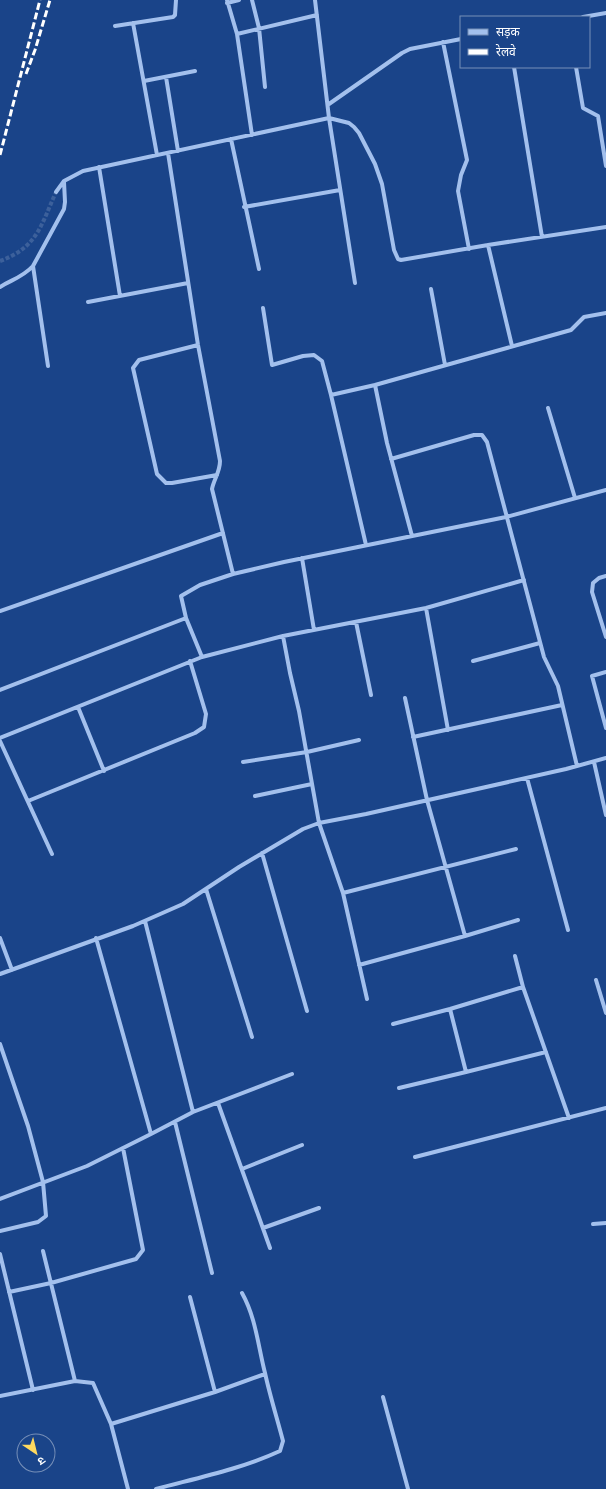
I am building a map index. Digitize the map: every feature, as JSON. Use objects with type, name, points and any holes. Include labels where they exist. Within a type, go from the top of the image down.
[{"type":"street","points":[[115,26],[173,17],[176,11],[176,0]]},
{"type":"street","points":[[239,0],[227,2],[236,34],[252,135]]},
{"type":"street","points":[[252,0],[259,28],[265,87]]},
{"type":"street","points":[[314,0],[329,104],[329,118],[355,283]]},
{"type":"street","points":[[589,16],[606,13]]},
{"type":"street","points":[[236,34],[316,15]]},
{"type":"street","points":[[133,23],[157,155]]},
{"type":"street","points":[[329,104],[402,53],[460,39]]},
{"type":"street","points":[[443,42],[467,160],[461,175],[458,191],[469,249]]},
{"type":"street","points":[[514,68],[542,237]]},
{"type":"street","points":[[576,68],[583,108],[598,116],[605,151],[606,166]]},
{"type":"street","points":[[144,81],[195,71]]},
{"type":"street","points":[[166,77],[178,151]]},
{"type":"street","points":[[56,192],[64,181],[83,170],[329,118],[349,123],[354,127],[359,133],[375,164],[382,184],[394,250],[398,259],[401,260],[606,227]]},
{"type":"street","points":[[231,139],[258,269]]},
{"type":"street","points":[[168,152],[198,345],[220,461],[220,470],[212,489],[234,574]]},
{"type":"street","points":[[98,167],[120,296]]},
{"type":"street","points":[[0,287],[20,277],[32,266],[64,210],[64,181]]},
{"type":"street","points":[[244,207],[340,190]]},
{"type":"street","points":[[488,246],[512,346]]},
{"type":"street","points":[[32,266],[48,366]]},
{"type":"street","points":[[88,302],[188,283]]},
{"type":"street","points":[[431,289],[445,365]]},
{"type":"street","points":[[263,308],[272,364],[303,356],[314,355],[322,361],[366,545]]},
{"type":"street","points":[[331,395],[571,330],[584,317],[606,313]]},
{"type":"street","points":[[198,345],[139,360],[133,368],[157,474],[166,483],[217,475]]},
{"type":"street","points":[[375,384],[392,459],[412,536]]},
{"type":"street","points":[[548,408],[575,498]]},
{"type":"street","points":[[392,459],[474,435],[482,435],[486,442],[544,657],[558,686],[576,766]]},
{"type":"street","points":[[202,657],[186,618],[181,596],[200,585],[234,574],[302,558],[506,517],[606,490]]},
{"type":"street","points":[[0,611],[223,533]]},
{"type":"street","points":[[302,558],[314,630]]},
{"type":"street","points":[[606,576],[599,578],[593,583],[592,587],[592,592],[606,637]]},
{"type":"street","points":[[0,738],[202,657],[284,636],[426,608],[524,580]]},
{"type":"street","points":[[426,608],[448,730]]},
{"type":"street","points":[[0,690],[186,618]]},
{"type":"street","points":[[356,622],[371,695]]},
{"type":"street","points":[[284,636],[319,823],[343,893],[367,999]]},
{"type":"street","points":[[473,661],[540,643]]},
{"type":"street","points":[[28,801],[196,733],[204,727],[206,714],[190,661]]},
{"type":"street","points":[[606,672],[592,676],[606,728]]},
{"type":"street","points":[[405,698],[427,800],[465,936]]},
{"type":"street","points":[[413,737],[562,705]]},
{"type":"street","points":[[78,707],[104,771]]},
{"type":"street","points":[[243,762],[306,752],[359,740]]},
{"type":"street","points":[[0,741],[52,854]]},
{"type":"street","points":[[0,974],[145,921],[183,904],[262,853],[303,829],[319,823],[527,778],[606,758]]},
{"type":"street","points":[[594,762],[606,815]]},
{"type":"street","points":[[527,778],[568,930]]},
{"type":"street","points":[[256,796],[312,784]]},
{"type":"street","points":[[343,893],[516,849]]},
{"type":"street","points":[[262,853],[306,1011]]},
{"type":"street","points":[[206,889],[252,1037]]},
{"type":"street","points":[[359,965],[518,920]]},
{"type":"street","points":[[145,921],[193,1112]]},
{"type":"street","points":[[0,938],[12,970]]},
{"type":"street","points":[[96,938],[151,1134]]},
{"type":"street","points":[[515,956],[523,987],[569,1118]]},
{"type":"street","points":[[596,980],[606,1013]]},
{"type":"street","points":[[393,1024],[523,987]]},
{"type":"street","points":[[450,1009],[466,1072]]},
{"type":"street","points":[[0,1044],[28,1126],[43,1182],[46,1216],[38,1222],[0,1231]]},
{"type":"street","points":[[399,1088],[546,1052]]},
{"type":"street","points":[[0,1199],[87,1166],[193,1112],[292,1074]]},
{"type":"street","points":[[218,1103],[270,1248]]},
{"type":"street","points":[[415,1157],[606,1108]]},
{"type":"street","points":[[175,1122],[212,1273]]},
{"type":"street","points":[[242,1169],[302,1145]]},
{"type":"street","points":[[9,1292],[51,1283],[136,1259],[143,1250],[123,1148]]},
{"type":"street","points":[[263,1228],[319,1208]]},
{"type":"street","points":[[593,1224],[606,1223]]},
{"type":"street","points":[[42,1251],[75,1381]]},
{"type":"street","points":[[0,1254],[2,1274],[9,1292],[33,1390]]},
{"type":"street","points":[[156,1489],[231,1468],[280,1451],[283,1441],[265,1374],[254,1323],[248,1305],[242,1294]]},
{"type":"street","points":[[190,1297],[215,1392]]},
{"type":"street","points":[[111,1424],[215,1392],[265,1374]]},
{"type":"street","points":[[0,1396],[75,1381],[93,1383],[111,1424],[128,1489]]},
{"type":"street","points":[[383,1398],[408,1489]]},
{"type":"tunnel","points":[[0,261],[23,249],[37,234],[56,192]]},
{"type":"railway","points":[[0,155],[40,0]]},
{"type":"railway","points":[[26,74],[50,0]]}]
